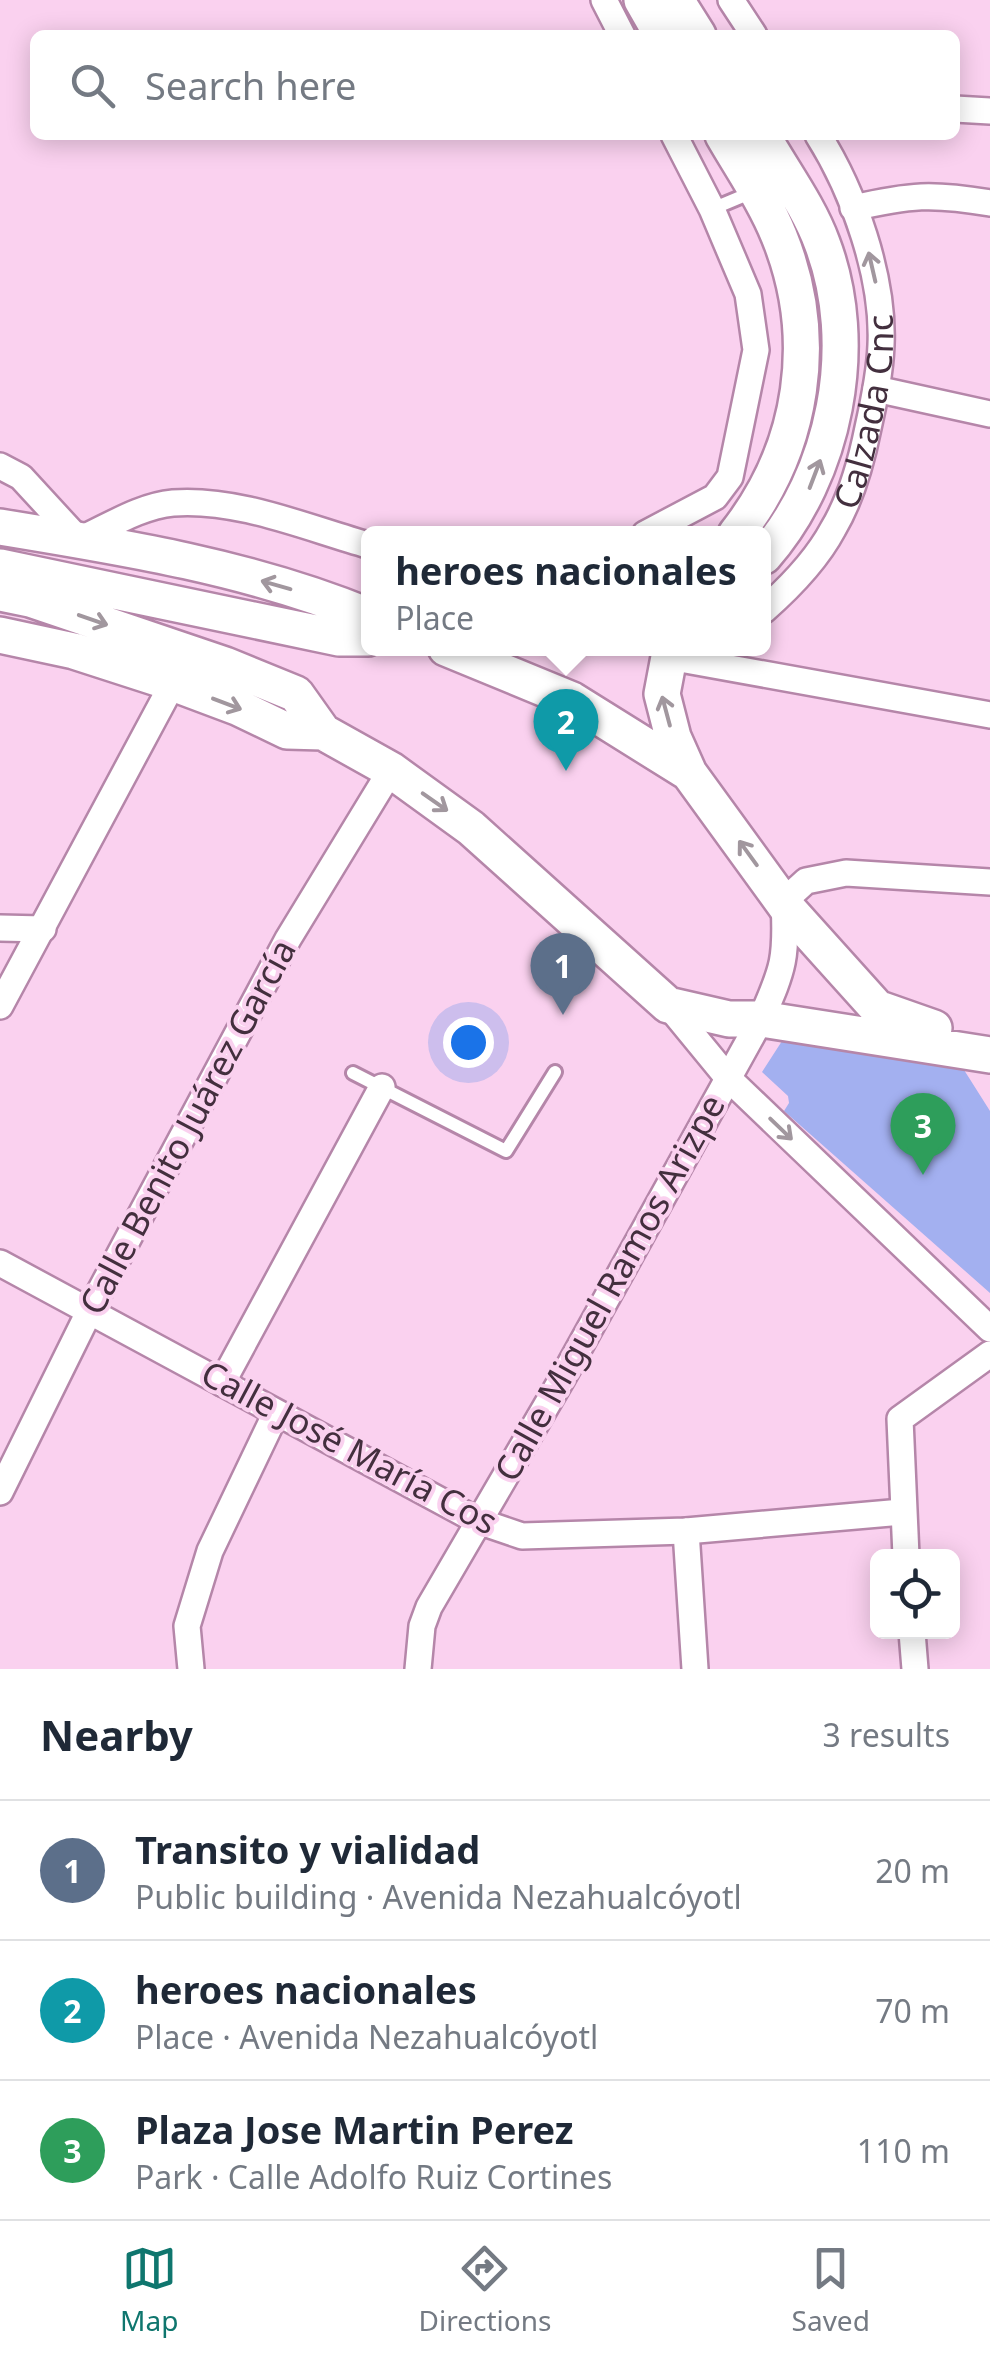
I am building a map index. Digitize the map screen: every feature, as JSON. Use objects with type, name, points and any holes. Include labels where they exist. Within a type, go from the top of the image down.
[{"type":"main road","points":[[642,0],[659,30]]},
{"type":"main road","points":[[676,0],[695,30]]},
{"type":"main road","name":"Calzada Cnc","points":[[725,140],[780,238],[796,291],[802,364],[792,430],[763,496],[742,526]]},
{"type":"main road","name":"Calzada Cnc","points":[[765,140],[824,246],[838,308],[834,408],[822,454],[805,498],[771,546]]},
{"type":"main road","points":[[0,527],[79,540],[270,582],[361,614]]},
{"type":"main road","points":[[0,568],[339,638],[361,638]]},
{"type":"main road","points":[[0,593],[30,599],[225,665],[296,694],[322,732],[391,770],[471,828],[668,1005],[729,1019],[761,1019],[980,1052]]},
{"type":"main road","points":[[0,635],[74,652],[173,684],[238,707],[288,731],[322,732]]},
{"type":"main road","points":[[465,656],[572,700],[689,773]]},
{"type":"main road","points":[[671,656],[662,694],[673,737],[689,773],[784,901],[877,1008],[980,1052]]},
{"type":"street","points":[[604,0],[619,30]]},
{"type":"street","points":[[731,0],[751,30]]},
{"type":"street","points":[[960,109],[990,111]]},
{"type":"street","points":[[660,526],[715,497],[730,477],[756,350],[748,294],[712,209],[677,140]]},
{"type":"street","name":"Calzada Cnc","points":[[771,604],[832,531],[850,493],[876,389],[880,316],[870,258],[853,208],[820,140]]},
{"type":"street","points":[[853,208],[906,196],[941,194],[990,202]]},
{"type":"street","points":[[876,389],[990,414]]},
{"type":"street","points":[[0,466],[21,477],[79,540],[148,509],[172,503],[232,506],[361,544]]},
{"type":"street","points":[[714,657],[990,715]]},
{"type":"street","points":[[0,1006],[173,684]]},
{"type":"street","name":"Calle Benito Juárez García","points":[[0,1492],[90,1310],[288,938],[391,770]]},
{"type":"street","points":[[784,901],[806,881],[846,873],[990,882]]},
{"type":"street","name":"Calle Miguel Ramos Arizpe","points":[[418,1669],[422,1626],[429,1607],[562,1379],[761,1019],[782,973],[786,945],[784,901]]},
{"type":"street","points":[[0,928],[43,929]]},
{"type":"street","points":[[668,1005],[728,1078],[990,1330]]},
{"type":"street","points":[[222,1383],[382,1087]]},
{"type":"street","name":"Calle José María Cos","points":[[0,1264],[478,1520],[522,1536],[686,1531],[902,1512]]},
{"type":"street","points":[[905,1549],[900,1419],[990,1354]]},
{"type":"street","points":[[190,1669],[187,1626],[210,1551],[276,1412]]},
{"type":"street","points":[[686,1531],[694,1669]]},
{"type":"street","points":[[913,1639],[915,1669]]},
{"type":"lane","points":[[712,209],[755,191]]},
{"type":"lane","points":[[353,1073],[506,1151],[555,1072]]},
{"type":"shaded area","points":[[782,1041],[959,1062],[990,1111],[990,1293],[784,1111],[788,1096],[762,1072]]},
{"type":"place","name":"heroes nacionales","points":[[566,771]]},
{"type":"place","name":"Transito y vialidad","points":[[563,1015]]},
{"type":"place","name":"Plaza Jose Martin Perez","points":[[923,1175]]}]
